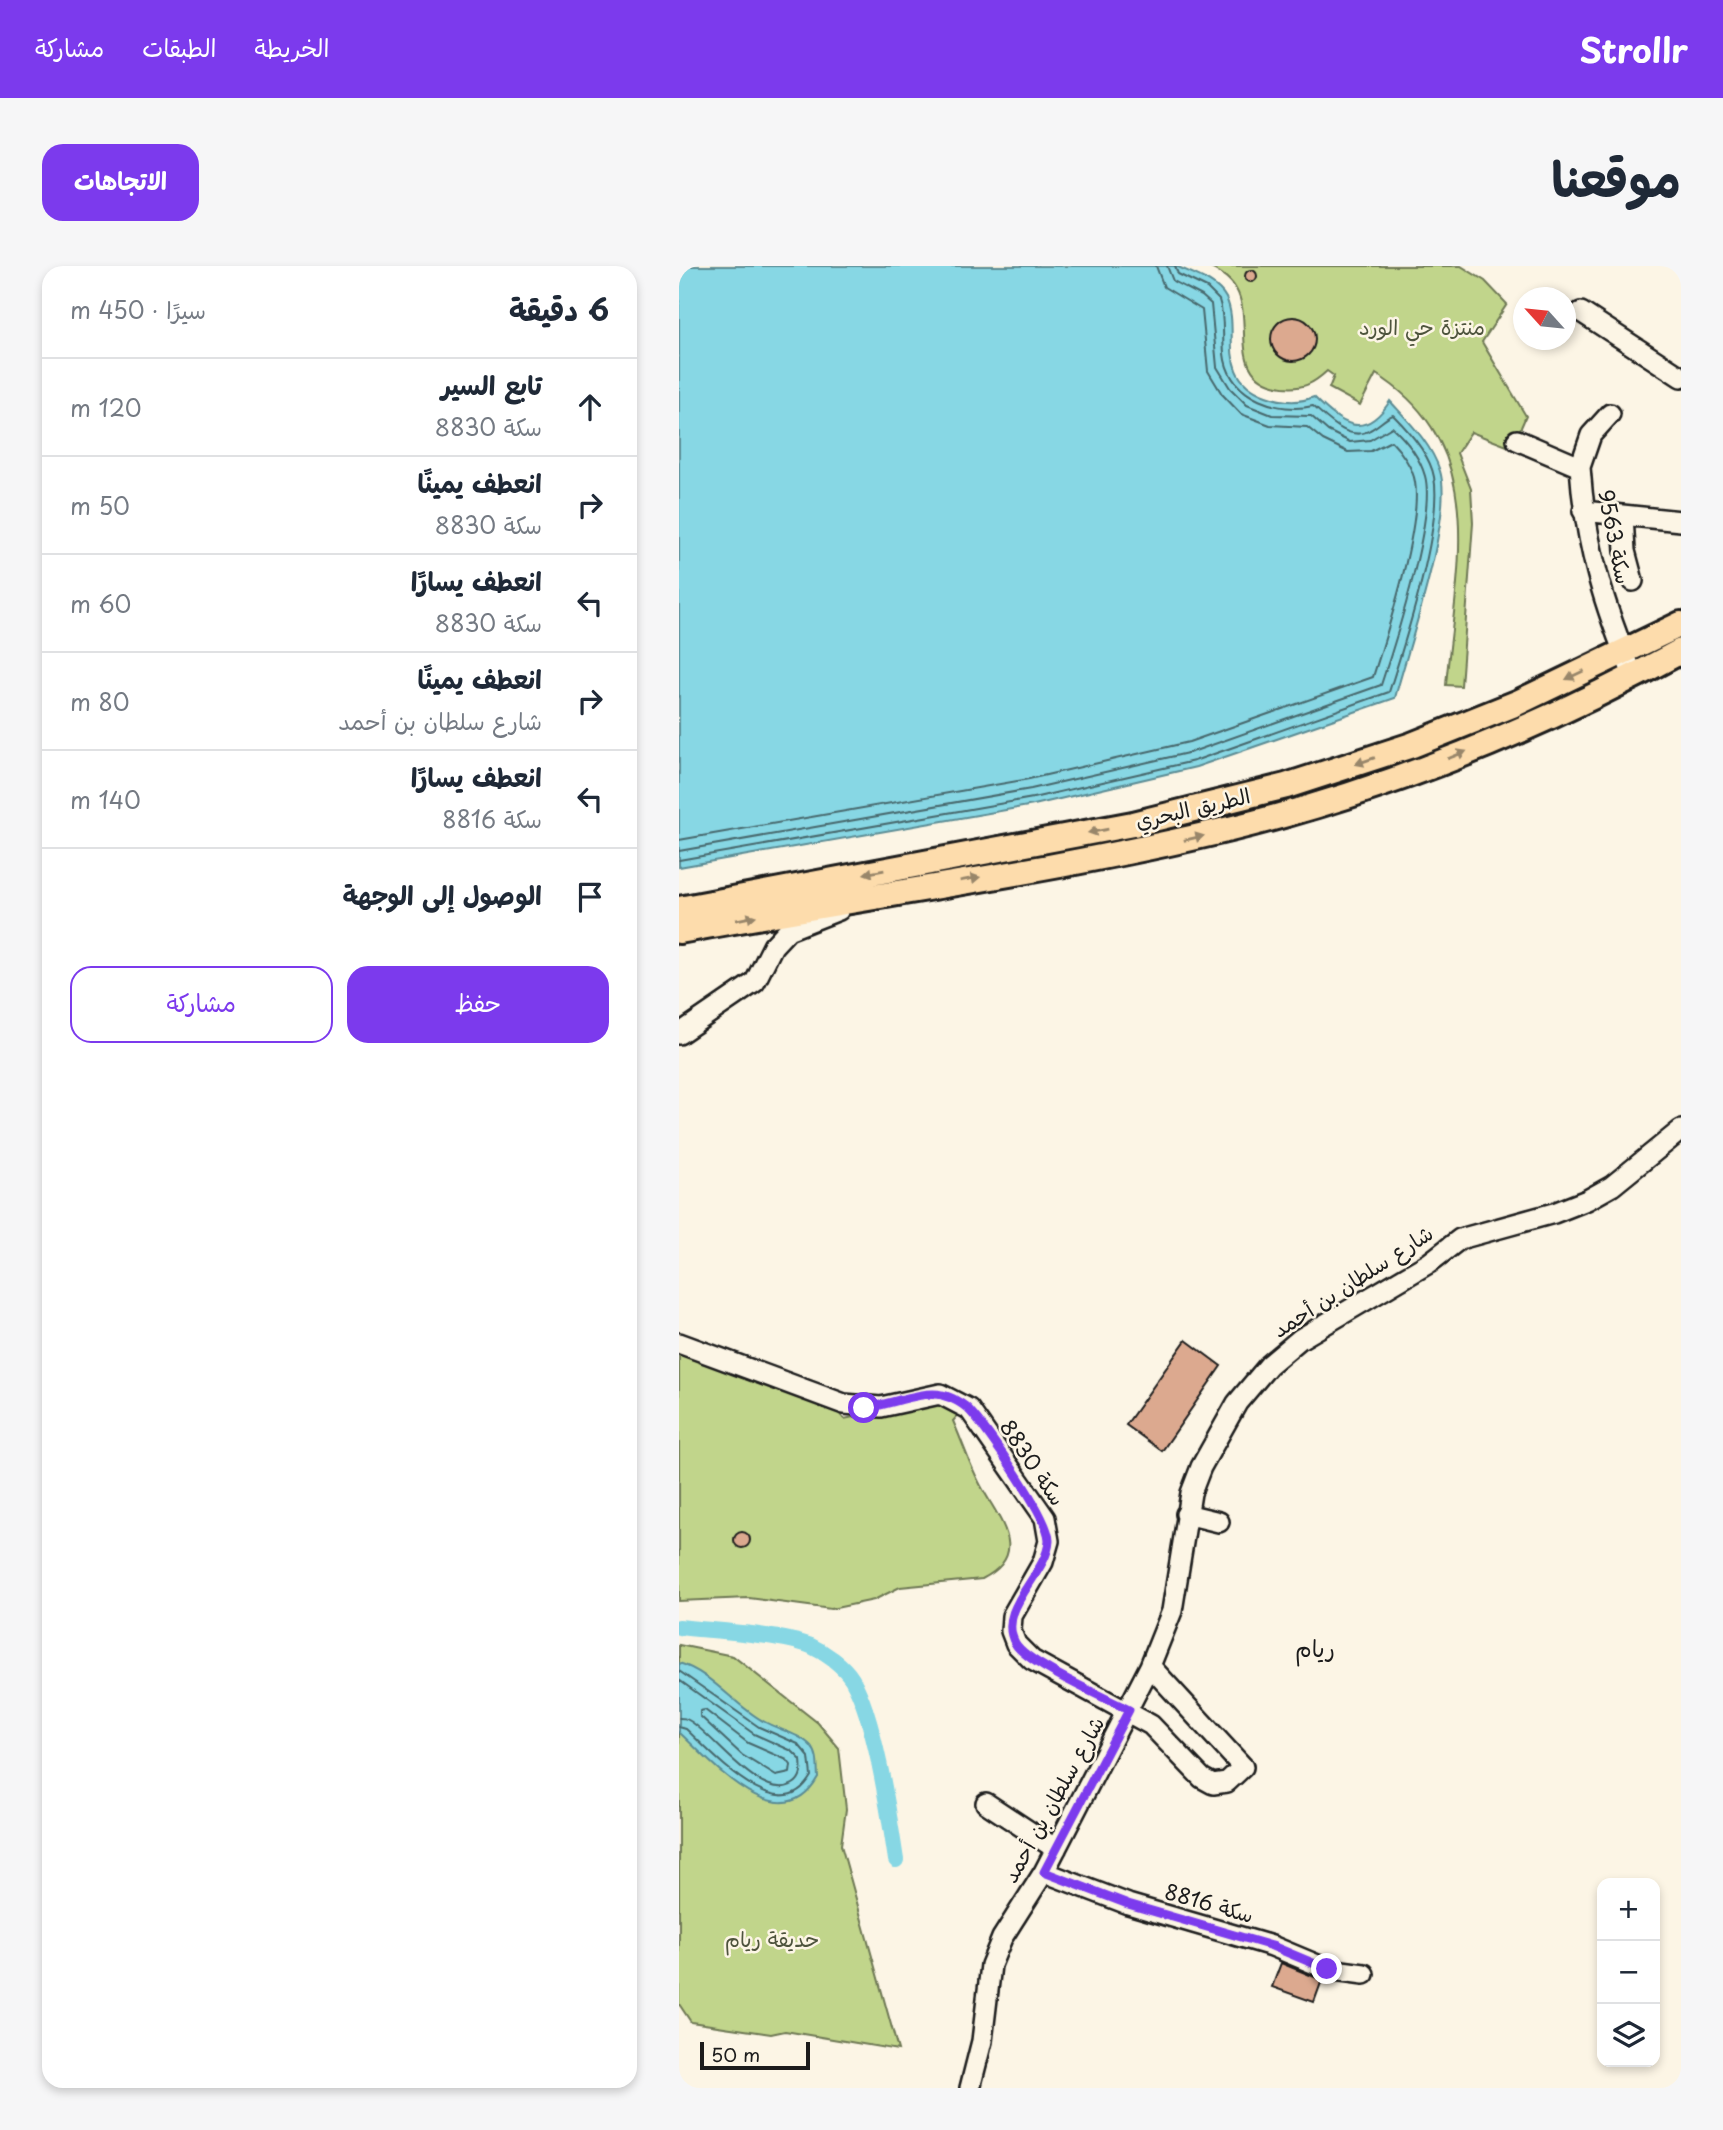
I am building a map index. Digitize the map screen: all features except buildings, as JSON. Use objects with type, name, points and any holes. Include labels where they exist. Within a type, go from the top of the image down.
[{"type":"main road","name":"الطريق البحري","points":[[679,909],[1133,824],[1229,802],[1412,745],[1517,703],[1681,624]]},
{"type":"main road","name":"الطريق البحري","points":[[679,931],[1139,850],[1292,812],[1422,769],[1522,729],[1634,677],[1681,651]]},
{"type":"street","points":[[1581,312],[1681,377]]},
{"type":"street","points":[[1580,467],[1591,435],[1610,414]]},
{"type":"street","name":"سكة 9563","points":[[1517,440],[1580,467],[1583,511],[1600,587],[1611,626],[1634,677]]},
{"type":"street","points":[[1583,511],[1681,519]]},
{"type":"street","points":[[1623,516],[1625,551],[1633,581]]},
{"type":"street","points":[[679,1034],[755,982],[773,946],[788,930],[877,895]]},
{"type":"street","name":"شارع سلطان بن أحمد","points":[[970,2088],[982,2041],[991,1965],[1002,1938],[1044,1872],[1150,1666],[1172,1611],[1186,1514],[1201,1467],[1237,1404],[1269,1365],[1300,1339],[1429,1263],[1460,1239],[1555,1213],[1612,1186],[1681,1130]]},
{"type":"street","name":"سكة 8830","points":[[679,1343],[844,1404],[881,1407],[940,1394],[969,1409],[1045,1518],[1049,1541],[1043,1562],[1012,1616],[1011,1631],[1016,1644],[1032,1660],[1129,1710],[1151,1725],[1202,1778],[1213,1784],[1227,1783],[1243,1766],[1150,1666]]},
{"type":"street","points":[[1186,1514],[1219,1522]]},
{"type":"street","points":[[986,1803],[1056,1849]]},
{"type":"street","name":"سكة 8816","points":[[1044,1872],[1128,1904],[1272,1946],[1327,1969],[1364,1974]]},
{"type":"green space","name":"منتزة حي الورد","points":[[1207,266],[1461,266],[1485,281],[1507,304],[1482,342],[1526,416],[1512,448],[1471,432],[1457,453],[1471,489],[1473,523],[1461,686],[1446,685],[1456,598],[1458,514],[1452,474],[1437,437],[1413,403],[1376,374],[1360,405],[1329,388],[1334,376],[1327,371],[1302,386],[1283,387],[1265,382],[1254,373],[1248,361],[1241,302],[1236,289],[1223,275]]},
{"type":"green space","points":[[679,1349],[834,1408],[844,1419],[939,1401],[960,1413],[953,1421],[975,1475],[1001,1521],[1008,1546],[1006,1558],[997,1569],[982,1579],[900,1587],[874,1600],[831,1609],[749,1598],[679,1601]]},
{"type":"green space","name":"حديقة ريام","points":[[679,1645],[733,1656],[818,1723],[839,1748],[846,1809],[841,1845],[898,2050],[785,2031],[771,2034],[691,2022],[679,2004]]},
{"type":"water","points":[[679,266],[1176,266],[1211,283],[1226,298],[1232,324],[1234,365],[1240,377],[1250,387],[1266,396],[1284,401],[1314,397],[1343,421],[1362,425],[1371,421],[1390,401],[1419,433],[1436,461],[1443,492],[1441,518],[1428,583],[1395,698],[1196,767],[1034,805],[679,867]]},
{"type":"water","points":[[679,1663],[702,1674],[752,1714],[801,1738],[814,1749],[818,1777],[803,1795],[785,1802],[766,1800],[727,1777],[679,1732]]},
{"type":"waterway","points":[[679,1627],[798,1642],[822,1652],[844,1669],[852,1679],[868,1717],[896,1860]]},
{"type":"district","name":"ريام","points":[[1315,1649]]},
{"type":"route","points":[[864,1408],[940,1394],[969,1409],[1045,1518],[1049,1541],[1043,1562],[1012,1616],[1011,1631],[1016,1644],[1032,1660],[1129,1710],[1044,1872],[1128,1904],[1272,1946],[1327,1969]]}]
